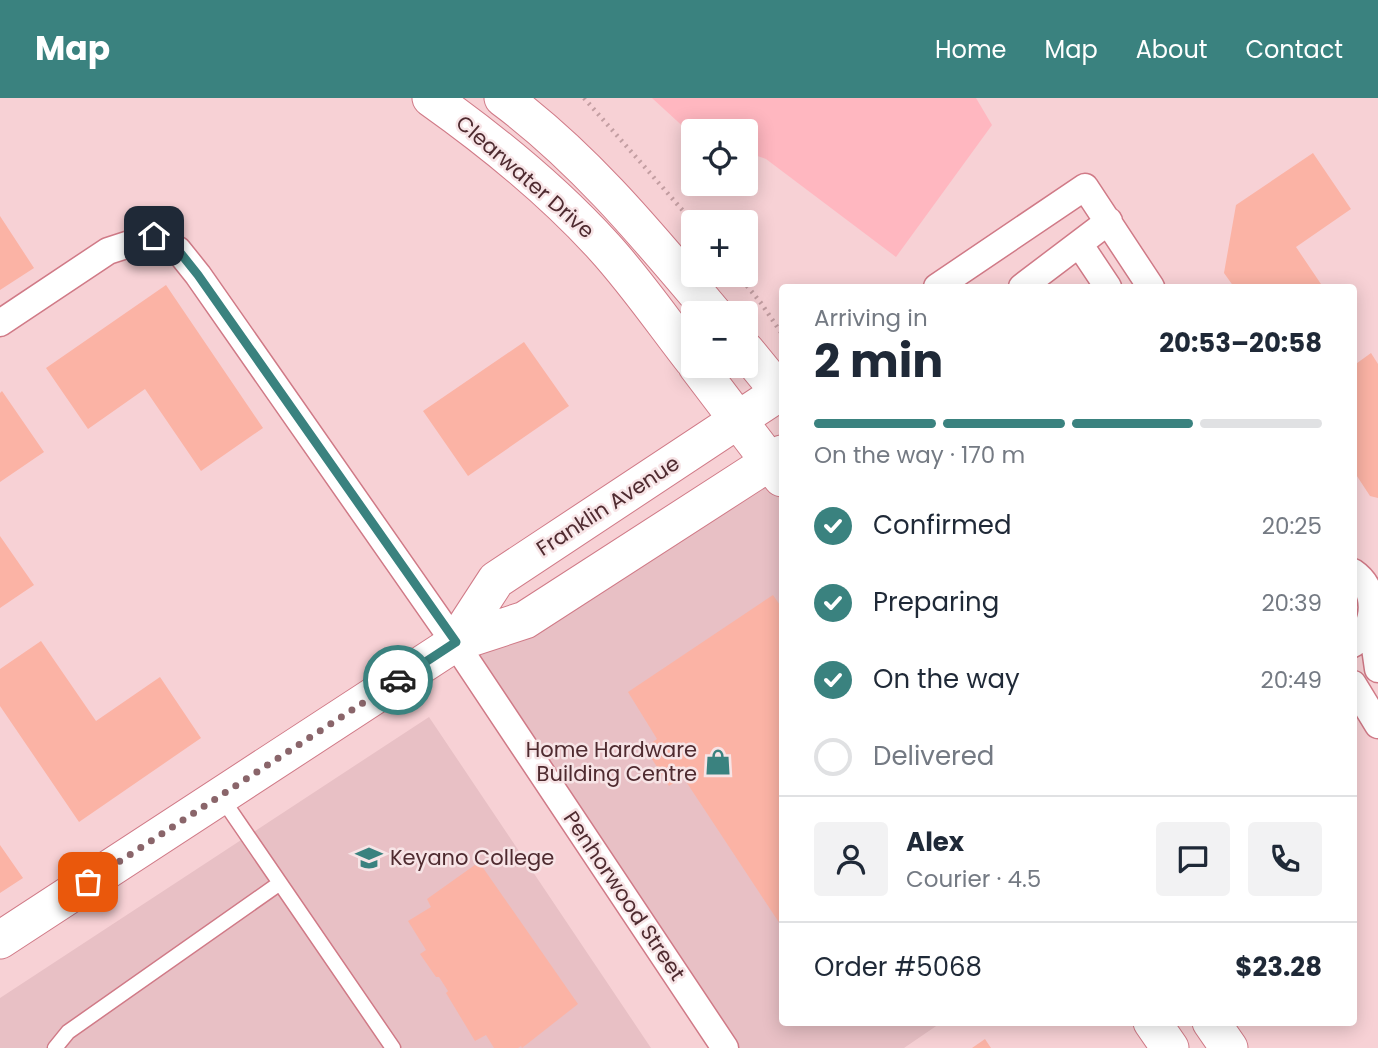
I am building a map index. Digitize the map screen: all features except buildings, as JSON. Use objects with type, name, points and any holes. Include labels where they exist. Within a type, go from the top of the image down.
[{"type":"main road","name":"Clearwater Drive","points":[[431,98],[506,155],[559,201],[606,249],[681,345]]},
{"type":"main road","name":"Clearwater Drive","points":[[503,98],[576,158],[652,240],[703,301]]},
{"type":"main road","points":[[758,365],[779,391]]},
{"type":"main road","points":[[707,378],[779,465]]},
{"type":"main road","name":"Franklin Avenue","points":[[456,642],[496,580],[779,394]]},
{"type":"main road","name":"Franklin Avenue","points":[[0,940],[456,642],[525,620],[779,465]]},
{"type":"main road","points":[[1156,1026],[1170,1048]]},
{"type":"main road","points":[[1214,1026],[1228,1048]]},
{"type":"street","points":[[941,284],[1085,187],[1149,284]]},
{"type":"street","points":[[1026,284],[1109,222]]},
{"type":"street","name":"Penhorwood Street","points":[[0,323],[108,251],[154,236],[178,250],[456,642],[725,1048]]},
{"type":"street","points":[[1080,245],[1106,284]]},
{"type":"street","points":[[1362,569],[1373,592],[1370,619],[1378,668]]},
{"type":"street","points":[[1357,691],[1378,725]]},
{"type":"lane","points":[[220,796],[393,1048]]},
{"type":"lane","points":[[55,1048],[68,1032],[279,883]]},
{"type":"path","points":[[584,98],[682,210]]},
{"type":"path","points":[[748,287],[779,330]]},
{"type":"shaded area","points":[[652,98],[976,98],[992,125],[896,257],[766,159],[758,156],[758,119],[681,119],[681,125]]},
{"type":"shaded area","points":[[771,462],[779,474],[779,1026],[936,1026],[904,1048],[725,1048],[455,643]]},
{"type":"shaded area","name":"Keyano College","points":[[429,717],[651,1048],[0,1048],[0,998]]},
{"type":"way so far","points":[[88,882],[398,680]]},
{"type":"place","name":"Home Hardware Building Centre","points":[[718,762]]},
{"type":"place","name":"Keyano College","points":[[369,858]]},
{"type":"route","points":[[154,236],[178,250],[198,275],[456,642],[398,680]]}]
